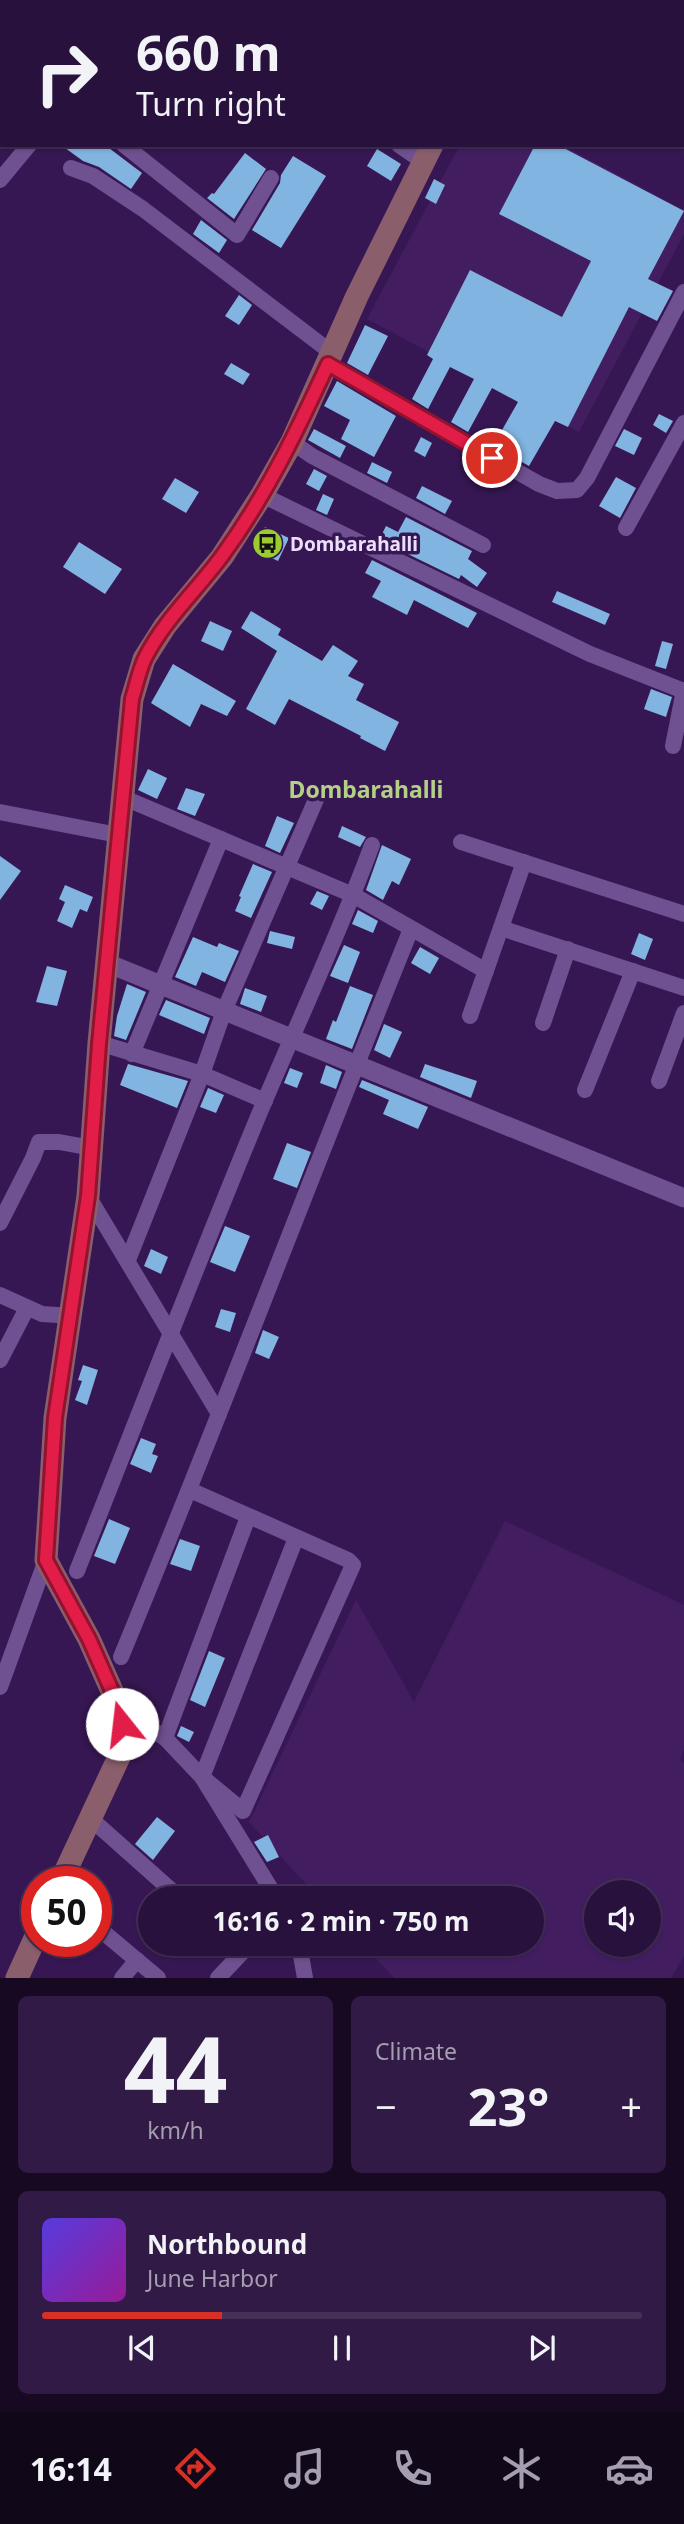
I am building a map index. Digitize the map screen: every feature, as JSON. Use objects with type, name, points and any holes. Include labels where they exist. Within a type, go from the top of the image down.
[{"type":"main road","points":[[68,1866],[119,1757],[123,1738],[120,1709],[89,1639],[46,1560],[55,1418],[88,1196],[99,1044],[132,699],[144,659],[165,626],[222,557],[292,442],[356,296],[427,153]]},
{"type":"main road","points":[[17,1978],[27,1957]]},
{"type":"street","points":[[0,180],[6,160],[26,147]]},
{"type":"street","points":[[127,147],[237,235],[271,178]]},
{"type":"street","points":[[406,147],[427,153]]},
{"type":"street","points":[[71,169],[93,176],[143,209],[330,359],[539,484],[556,491],[576,490],[587,478],[678,318],[684,292]]},
{"type":"street","points":[[626,528],[684,423]]},
{"type":"street","points":[[292,442],[312,456],[483,545]]},
{"type":"street","points":[[262,495],[590,654],[684,690],[673,747]]},
{"type":"street","points":[[128,1260],[202,1074],[224,1011],[318,795]]},
{"type":"street","points":[[122,797],[353,895],[486,971]]},
{"type":"street","points":[[0,813],[118,835]]},
{"type":"street","points":[[132,1054],[221,839]]},
{"type":"street","points":[[461,842],[684,915]]},
{"type":"street","points":[[77,1571],[171,1332],[372,845]]},
{"type":"street","points":[[470,1016],[524,862]]},
{"type":"street","points":[[501,928],[684,988]]},
{"type":"street","points":[[121,1657],[190,1490],[411,929]]},
{"type":"street","points":[[543,1023],[568,949]]},
{"type":"street","points":[[107,963],[684,1198]]},
{"type":"street","points":[[585,1090],[632,971]]},
{"type":"street","points":[[659,1081],[684,1013]]},
{"type":"street","points":[[99,1044],[202,1074],[265,1101]]},
{"type":"street","points":[[0,1223],[39,1142],[59,1142],[92,1148]]},
{"type":"street","points":[[88,1196],[219,1414]]},
{"type":"street","points":[[0,1295],[42,1314],[72,1316]]},
{"type":"street","points":[[0,1360],[27,1308]]},
{"type":"street","points":[[120,1709],[165,1738],[202,1777],[243,1811],[353,1565],[348,1560],[190,1490]]},
{"type":"street","points":[[165,1738],[248,1517]]},
{"type":"street","points":[[202,1777],[296,1538]]},
{"type":"street","points":[[0,1687],[46,1560]]},
{"type":"street","points":[[202,1777],[269,1886]]},
{"type":"street","points":[[90,1818],[166,1886]]},
{"type":"street","points":[[112,1939],[158,1978]]},
{"type":"street","points":[[218,1978],[234,1956]]},
{"type":"street","points":[[301,1956],[306,1978]]},
{"type":"street","points":[[122,1978],[138,1960]]},
{"type":"shaded area","points":[[459,147],[566,147],[684,210],[684,234],[579,432],[367,319]]},
{"type":"shaded area","points":[[505,1521],[684,1605],[684,1749],[680,1760],[684,1763],[684,1956],[671,1978],[394,1978],[374,1956],[544,1956],[544,1886],[308,1886],[249,1822],[356,1600],[414,1702]]},
{"type":"building","points":[[64,147],[108,147],[142,173],[131,189],[99,167],[83,161]]},
{"type":"building","points":[[534,147],[562,147],[684,211],[648,279],[673,291],[657,321],[629,307],[568,427],[555,421],[529,466],[493,446],[518,402],[492,388],[468,432],[451,422],[474,379],[450,367],[428,409],[412,399],[433,359],[427,355],[470,270],[562,317],[591,261],[499,214]]},
{"type":"building","points":[[377,149],[401,164],[391,181],[367,166]]},
{"type":"building","points":[[245,153],[266,169],[234,219],[207,198],[214,194]]},
{"type":"building","points":[[293,156],[326,176],[281,248],[252,230]]},
{"type":"building","points":[[434,179],[445,185],[436,204],[425,198]]},
{"type":"building","points":[[201,220],[227,240],[219,253],[193,234]]},
{"type":"building","points":[[239,295],[252,305],[239,325],[225,316]]},
{"type":"building","points":[[365,325],[388,336],[368,375],[347,363]]},
{"type":"building","points":[[231,363],[250,374],[243,385],[224,374]]},
{"type":"building","points":[[337,381],[396,416],[374,457],[341,439],[350,420],[324,406]]},
{"type":"building","points":[[659,414],[673,421],[666,433],[653,425]]},
{"type":"building","points":[[314,429],[346,446],[340,458],[308,440]]},
{"type":"building","points":[[624,429],[642,438],[634,455],[615,446]]},
{"type":"building","points":[[421,437],[432,443],[425,457],[414,451]]},
{"type":"building","points":[[372,462],[392,472],[387,483],[367,473]]},
{"type":"building","points":[[314,469],[327,476],[319,491],[306,484]]},
{"type":"building","points":[[616,477],[636,488],[620,518],[599,506]]},
{"type":"building","points":[[175,478],[199,492],[186,513],[162,499]]},
{"type":"building","points":[[422,486],[452,501],[445,514],[416,498]]},
{"type":"building","points":[[323,494],[334,499],[327,515],[316,510]]},
{"type":"building","points":[[406,517],[472,551],[468,559],[487,573],[477,587],[461,575],[459,579],[379,540],[386,526],[398,532]]},
{"type":"building","points":[[265,527],[289,538],[278,561],[255,550]]},
{"type":"building","points":[[79,542],[122,569],[105,594],[63,567]]},
{"type":"building","points":[[372,560],[477,613],[468,628],[414,600],[407,615],[372,597],[381,581],[365,573]]},
{"type":"building","points":[[557,591],[610,614],[605,625],[552,602]]},
{"type":"building","points":[[251,611],[281,629],[278,635],[322,661],[333,645],[358,661],[348,676],[364,684],[356,700],[399,722],[385,751],[289,699],[275,725],[246,709],[277,651],[241,628]]},
{"type":"building","points":[[210,621],[232,631],[223,651],[201,641]]},
{"type":"building","points":[[662,641],[673,644],[666,669],[655,666]]},
{"type":"building","points":[[173,664],[236,701],[227,716],[201,704],[190,727],[151,703]]},
{"type":"building","points":[[651,689],[672,697],[666,717],[644,709]]},
{"type":"building","points":[[148,769],[167,778],[157,799],[138,790]]},
{"type":"building","points":[[186,788],[205,794],[195,816],[177,809]]},
{"type":"building","points":[[277,816],[294,823],[280,853],[265,846]]},
{"type":"building","points":[[342,826],[366,837],[360,847],[338,837]]},
{"type":"building","points":[[382,845],[411,859],[399,885],[392,881],[383,900],[366,890]]},
{"type":"building","points":[[0,856],[21,871],[0,900]]},
{"type":"building","points":[[253,864],[272,872],[251,918],[235,911]]},
{"type":"building","points":[[65,885],[93,897],[87,912],[80,909],[72,928],[57,921],[65,902],[59,899]]},
{"type":"building","points":[[317,891],[329,896],[322,910],[310,904]]},
{"type":"building","points":[[358,910],[378,921],[373,933],[352,924]]},
{"type":"building","points":[[270,931],[295,937],[292,949],[267,943]]},
{"type":"building","points":[[639,933],[653,939],[645,960],[631,954]]},
{"type":"building","points":[[193,937],[217,947],[219,943],[239,951],[225,982],[202,972],[196,986],[175,977]]},
{"type":"building","points":[[344,945],[360,952],[348,983],[330,976]]},
{"type":"building","points":[[420,947],[439,958],[430,974],[411,963]]},
{"type":"building","points":[[47,966],[67,971],[57,1006],[36,1002]]},
{"type":"building","points":[[127,984],[146,992],[126,1040],[114,1036]]},
{"type":"building","points":[[350,986],[373,995],[352,1049],[326,1039]]},
{"type":"building","points":[[245,988],[267,996],[261,1012],[240,1004]]},
{"type":"building","points":[[166,1000],[210,1018],[204,1034],[159,1015]]},
{"type":"building","points":[[384,1024],[402,1032],[390,1058],[374,1050]]},
{"type":"building","points":[[128,1064],[188,1081],[177,1108],[120,1085]]},
{"type":"building","points":[[425,1064],[477,1081],[471,1098],[420,1077]]},
{"type":"building","points":[[326,1065],[342,1072],[336,1089],[320,1083]]},
{"type":"building","points":[[290,1068],[303,1073],[297,1088],[284,1083]]},
{"type":"building","points":[[362,1080],[428,1107],[418,1129],[383,1114],[389,1100],[359,1087]]},
{"type":"building","points":[[208,1088],[224,1095],[216,1113],[200,1107]]},
{"type":"building","points":[[287,1143],[311,1152],[297,1188],[273,1179]]},
{"type":"building","points":[[225,1226],[250,1236],[235,1272],[210,1262]]},
{"type":"building","points":[[151,1249],[168,1257],[161,1274],[144,1266]]},
{"type":"building","points":[[221,1309],[236,1313],[230,1332],[215,1327]]},
{"type":"building","points":[[263,1330],[279,1337],[269,1359],[255,1353]]},
{"type":"building","points":[[83,1365],[98,1370],[87,1405],[75,1400],[82,1381],[78,1380]]},
{"type":"building","points":[[141,1438],[156,1444],[152,1454],[158,1456],[151,1473],[130,1464]]},
{"type":"building","points":[[109,1519],[130,1528],[115,1564],[94,1556]]},
{"type":"building","points":[[180,1539],[200,1546],[191,1571],[170,1564]]},
{"type":"building","points":[[209,1651],[225,1658],[205,1707],[190,1700]]},
{"type":"building","points":[[181,1726],[194,1732],[189,1742],[177,1736]]},
{"type":"building","points":[[157,1817],[175,1831],[153,1860],[135,1844]]},
{"type":"building","points":[[268,1835],[279,1857],[267,1862],[254,1842]]},
{"type":"place","name":"Dombarahalli","points":[[267,544]]},
{"type":"district","name":"Dombarahalli","points":[[366,790]]},
{"type":"route","points":[[122,1724],[120,1709],[89,1639],[46,1560],[55,1418],[88,1196],[99,1044],[132,699],[144,659],[165,626],[222,557],[262,495],[292,442],[328,364],[492,458]]}]
